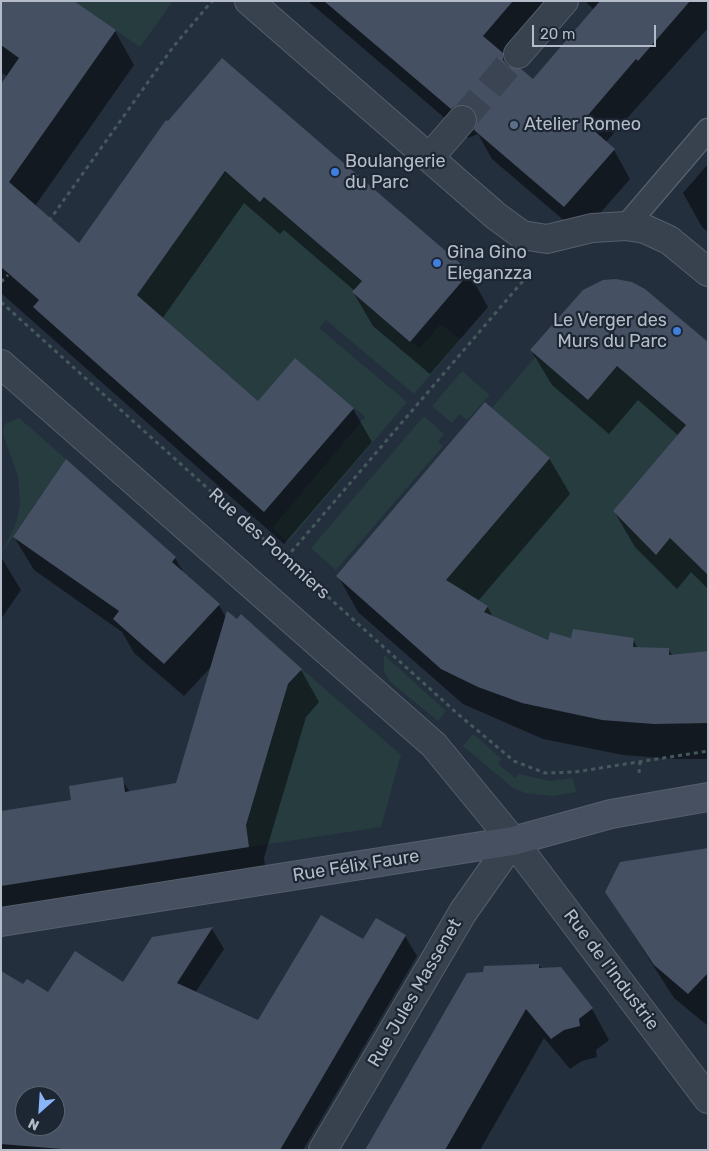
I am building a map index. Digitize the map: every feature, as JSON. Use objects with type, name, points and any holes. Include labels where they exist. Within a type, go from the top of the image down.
[{"type":"main road","name":"Rue Félix Faure","points":[[1,922],[513,841],[610,814],[708,797]]},
{"type":"street","points":[[249,1],[496,216],[522,235],[547,239],[592,228],[626,226],[645,229],[669,240],[708,272]]},
{"type":"street","points":[[518,54],[564,1]]},
{"type":"street","points":[[429,158],[462,120]]},
{"type":"street","points":[[1,364],[434,745],[513,841]]},
{"type":"street","name":"Rue de l'Industrie","points":[[513,841],[708,1099]]},
{"type":"street","name":"Rue Jules Massenet","points":[[323,1150],[463,912],[513,841]]},
{"type":"lane","points":[[626,226],[708,130]]},
{"type":"path","points":[[49,222],[173,47],[212,1]]},
{"type":"path","points":[[1,282],[8,275]]},
{"type":"path","points":[[259,590],[528,276]]},
{"type":"path","name":"Rue des Pommiers","points":[[1,302],[508,757],[522,765],[545,773],[615,767],[708,751]]},
{"type":"green space","points":[[74,1],[173,1],[140,47]]},
{"type":"green space","points":[[219,166],[260,201],[264,197],[362,281],[352,292],[410,342],[420,348],[440,324],[461,339],[414,394],[326,320],[319,328],[407,402],[288,542],[272,528],[365,417],[295,358],[258,401],[130,288]]},
{"type":"green space","points":[[537,355],[617,366],[686,425],[613,511],[656,555],[670,538],[708,575],[708,651],[669,655],[669,648],[633,647],[633,638],[573,629],[571,638],[550,632],[548,640],[484,612],[487,605],[475,598],[471,603],[434,571],[475,546],[550,458],[492,408]]},
{"type":"green space","points":[[462,371],[490,395],[467,420],[460,414],[452,423],[432,406]]},
{"type":"green space","points":[[424,416],[444,434],[438,442],[443,446],[336,570],[311,548]]},
{"type":"green space","points":[[19,418],[66,459],[1,554],[16,523],[20,504],[18,476],[2,432],[5,424]]},
{"type":"green space","points":[[384,655],[446,711],[438,721],[390,682],[384,671]]},
{"type":"green space","points":[[302,669],[401,755],[381,827],[249,847],[243,808],[251,807],[283,703],[277,697]]},
{"type":"green space","points":[[473,734],[502,759],[498,764],[515,778],[519,774],[550,781],[573,778],[576,792],[552,796],[525,793],[513,788],[463,746]]},
{"type":"building","points":[[1,1],[74,1],[116,30],[9,182],[79,243],[166,120],[168,121],[222,58],[470,272],[410,342],[352,292],[362,281],[264,197],[260,202],[225,171],[137,295],[258,401],[295,358],[354,408],[264,512],[33,307],[39,300],[1,267],[1,84],[19,58],[1,45]]},
{"type":"building","points":[[324,1],[513,1],[483,36],[503,53],[503,60],[508,66],[521,69],[533,79],[600,1],[690,1],[638,61],[636,59],[583,121],[615,149],[564,207],[474,130],[477,123],[477,115],[472,108],[457,105],[451,109]]},
{"type":"building","points":[[616,279],[632,282],[645,289],[708,342],[708,575],[670,538],[656,555],[613,511],[686,425],[617,366],[588,400],[530,350],[583,290],[603,280]]},
{"type":"building","points":[[485,402],[550,458],[446,580],[488,606],[484,612],[548,640],[550,632],[571,638],[573,629],[634,638],[633,647],[669,648],[669,655],[708,651],[708,723],[654,724],[602,720],[522,703],[478,687],[441,669],[336,576]]},
{"type":"building","points":[[66,459],[176,557],[172,562],[220,604],[164,664],[113,619],[119,611],[13,537]]},
{"type":"building","points":[[227,611],[237,619],[241,614],[302,669],[288,684],[246,825],[249,847],[1,886],[1,811],[71,800],[69,786],[123,777],[125,792],[176,783]]},
{"type":"building","points":[[708,848],[708,973],[688,994],[654,965],[605,892],[620,862]]},
{"type":"building","points":[[321,915],[363,939],[376,918],[406,935],[280,1150],[74,1150],[1,1144],[1,971],[23,984],[27,979],[48,992],[75,951],[123,982],[152,937],[213,927],[177,983],[258,1020]]},
{"type":"building","points":[[539,964],[539,968],[561,967],[593,1008],[579,1019],[580,1026],[564,1030],[551,1039],[526,1009],[445,1150],[365,1150],[467,973],[483,972],[484,966]]},
{"type":"tunnel","points":[[462,120],[518,54]]},
{"type":"place","name":"Atelier Romeo","points":[[514,125]]},
{"type":"place","name":"Boulangerie du Parc","points":[[335,172]]},
{"type":"place","name":"Gina Gino Eleganzza","points":[[437,263]]},
{"type":"place","name":"Le Verger des Murs du Parc","points":[[677,331]]}]
